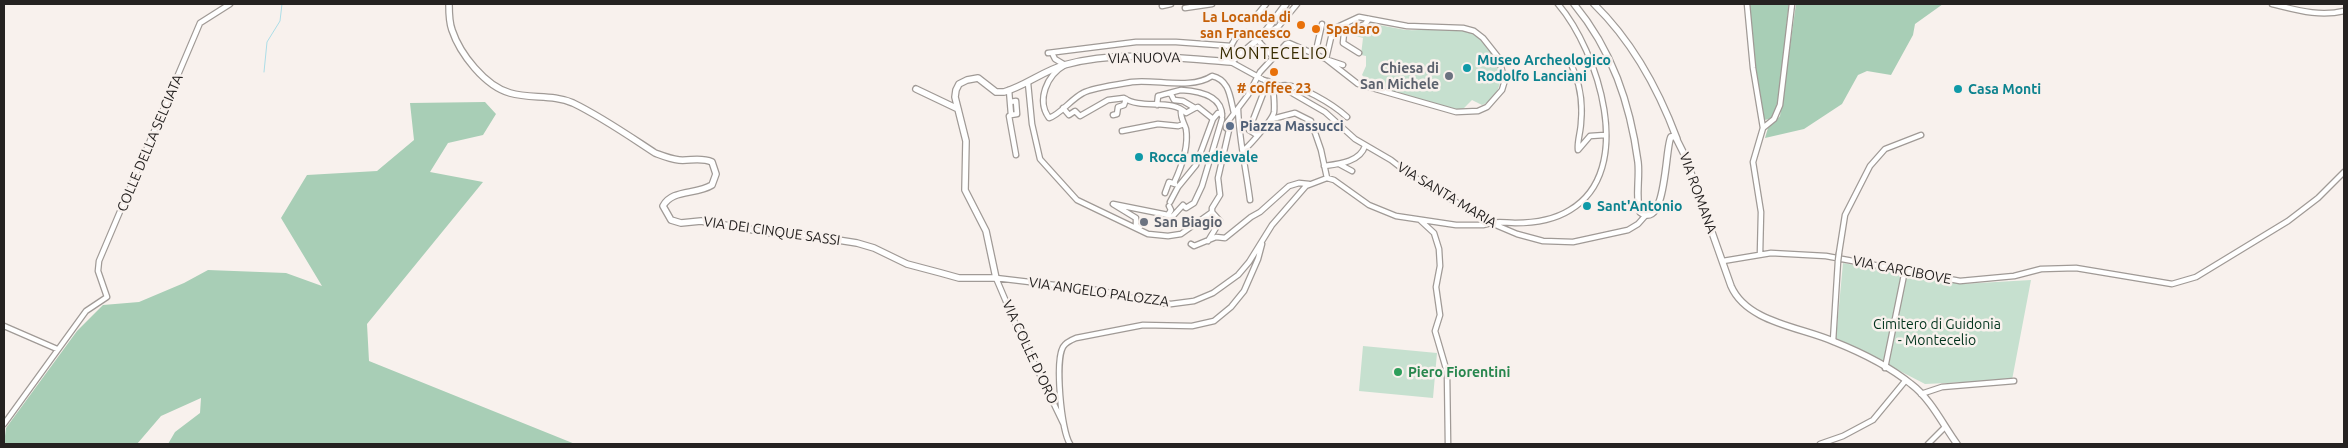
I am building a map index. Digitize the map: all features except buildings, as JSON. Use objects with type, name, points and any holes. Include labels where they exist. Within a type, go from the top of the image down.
[{"type":"street","name":"COLLE DELLA SELCIATA","points":[[57,349],[86,311],[107,297],[98,271],[99,261],[200,23],[230,4]]},
{"type":"street","name":"VIA DEI CINQUE SASSI","points":[[449,4],[451,28],[460,47],[476,68],[495,86],[508,92],[550,96],[573,103],[655,153],[669,158],[680,160],[701,159],[712,162],[716,174],[712,185],[692,193],[670,196],[666,200],[663,206],[671,220],[681,223],[701,221],[771,233],[806,235],[857,243],[874,248],[907,264],[940,274],[959,278],[996,278]]},
{"type":"street","points":[[1162,6],[1171,4]]},
{"type":"street","points":[[1185,8],[1196,8],[1212,4]]},
{"type":"street","points":[[1257,15],[1266,4]]},
{"type":"street","points":[[1260,38],[1286,4]]},
{"type":"street","points":[[1231,62],[1260,38],[1278,27],[1298,4]]},
{"type":"street","points":[[1244,150],[1263,126],[1272,119],[1295,114],[1311,121],[1314,126],[1327,178],[1334,180],[1357,198],[1378,210],[1396,216],[1456,225],[1483,225],[1545,220],[1564,214],[1580,203],[1588,194],[1601,170],[1605,135],[1602,98],[1594,69],[1574,25],[1558,4]]},
{"type":"street","points":[[1574,4],[1603,45],[1620,83],[1638,159],[1639,209],[1641,213],[1646,215]]},
{"type":"street","points":[[1594,4],[1618,30],[1644,66],[1678,141]]},
{"type":"street","points":[[1746,4],[1753,68],[1763,128],[1753,161],[1761,212],[1760,254]]},
{"type":"street","points":[[1763,128],[1774,119],[1780,105],[1792,4]]},
{"type":"street","points":[[2272,4],[2314,13],[2327,14],[2344,10]]},
{"type":"street","points":[[1359,17],[1407,26],[1462,28],[1474,31],[1483,38],[1498,58],[1505,80],[1502,90],[1487,107],[1478,111],[1456,112],[1368,88],[1349,79],[1326,59],[1333,29],[1359,17]]},
{"type":"street","points":[[1359,53],[1343,43],[1344,33],[1365,24],[1369,19]]},
{"type":"street","points":[[1315,54],[1322,24]]},
{"type":"street","points":[[1234,113],[1227,86],[1222,80],[1212,76],[1207,80],[1192,82],[1133,82],[1091,89],[1048,118],[1043,105],[1045,89],[1052,77],[1065,65],[1055,59],[1050,53],[1136,42],[1176,42],[1231,46],[1236,37],[1247,32],[1260,38],[1273,57]]},
{"type":"street","points":[[1171,216],[1183,205],[1186,208],[1194,203],[1204,180],[1223,119],[1234,113],[1248,95],[1256,77],[1286,44],[1289,43],[1343,65]]},
{"type":"street","name":"VIA NUOVA","points":[[1009,90],[1065,65],[1102,59],[1175,57],[1231,62]]},
{"type":"street","name":"VIA SANTA MARIA","points":[[1231,62],[1256,77],[1280,86],[1325,112],[1365,146],[1491,223],[1535,240],[1566,242],[1626,230],[1638,224],[1646,215]]},
{"type":"street","points":[[1570,62],[1575,73],[1582,119],[1578,150],[1590,136],[1605,135]]},
{"type":"street","points":[[996,278],[986,231],[965,190],[966,141],[958,109],[956,90],[959,84],[966,80],[980,78],[996,92],[1009,90],[1012,115],[1009,116],[1016,156]]},
{"type":"street","points":[[1267,81],[1274,109],[1272,119]]},
{"type":"street","points":[[1239,132],[1246,133],[1249,130],[1267,81]]},
{"type":"street","points":[[1028,83],[1032,124],[1040,159],[1046,167],[1077,200],[1146,233],[1168,236],[1181,234],[1212,212],[1212,208],[1220,195],[1218,178],[1228,132],[1223,119],[1221,105],[1215,99],[1199,92],[1179,89],[1171,94],[1158,96],[1157,106]]},
{"type":"street","points":[[1280,86],[1288,85],[1307,92],[1333,105],[1347,117]]},
{"type":"street","points":[[916,89],[958,109]]},
{"type":"street","points":[[1171,94],[1174,100],[1183,101],[1195,108],[1198,107],[1213,119]]},
{"type":"street","points":[[1063,108],[1069,116],[1076,111],[1080,116],[1108,100],[1126,99],[1129,102],[1141,104],[1169,105],[1186,113],[1195,108]]},
{"type":"street","points":[[1113,114],[1117,114],[1118,107],[1124,105],[1126,99]]},
{"type":"street","points":[[1238,107],[1239,132],[1244,150],[1250,200]]},
{"type":"street","points":[[1171,216],[1170,204],[1184,159],[1186,131],[1180,110]]},
{"type":"street","points":[[1176,185],[1196,165],[1213,119],[1218,113],[1223,119]]},
{"type":"street","points":[[1122,132],[1158,124],[1178,126],[1184,124]]},
{"type":"street","points":[[1249,130],[1257,135]]},
{"type":"street","name":"VIA ROMANA","points":[[1646,215],[1655,211],[1660,200],[1669,140],[1674,136],[1678,141],[1733,291],[1747,307],[1782,324],[1833,341],[1906,380],[1921,394],[1958,444]]},
{"type":"street","points":[[1833,341],[1838,261],[1845,214],[1870,166],[1885,149],[1921,136]]},
{"type":"street","points":[[1324,166],[1339,164],[1359,155],[1365,146]]},
{"type":"street","points":[[1339,164],[1352,171]]},
{"type":"street","name":"VIA CARCIBOVE","points":[[1723,261],[1760,254],[1826,256],[1960,281],[2014,276],[2041,269],[2063,267],[2090,269],[2105,273],[2127,275],[2157,283],[2172,284],[2196,276],[2288,221],[2318,198],[2344,172]]},
{"type":"street","name":"VIA ANGELO PALOZZA","points":[[996,278],[1097,290],[1150,302],[1171,304],[1204,297],[1224,286],[1249,262],[1272,225],[1309,184],[1327,178]]},
{"type":"street","points":[[1165,193],[1169,182],[1176,185]]},
{"type":"street","points":[[1191,244],[1194,246],[1208,242],[1216,237],[1225,238],[1291,185],[1309,184]]},
{"type":"street","points":[[1146,233],[1142,228],[1136,226],[1136,218],[1113,204],[1171,216]]},
{"type":"street","points":[[1208,242],[1220,221],[1212,212]]},
{"type":"street","points":[[1420,220],[1434,232],[1439,249],[1440,266],[1436,289],[1440,315],[1435,330],[1447,372],[1448,444]]},
{"type":"street","points":[[1070,444],[1064,425],[1060,364],[1062,349],[1066,343],[1074,338],[1143,325],[1195,326],[1214,320],[1231,307],[1244,291],[1258,259],[1262,241]]},
{"type":"street","points":[[1885,368],[1904,275]]},
{"type":"street","name":"VIA COLLE D'ORO","points":[[996,278],[1016,325],[1064,425]]},
{"type":"street","points":[[4,326],[57,349],[4,424]]},
{"type":"street","points":[[1820,444],[1846,435],[1875,419],[1906,380]]},
{"type":"street","points":[[1921,394],[1940,388],[2014,381]]},
{"type":"street","points":[[1928,444],[1945,427]]},
{"type":"green space","points":[[1748,4],[1789,4],[1776,109],[1773,116],[1766,120],[1763,120],[1752,49]]},
{"type":"green space","points":[[1796,4],[1943,4],[1915,24],[1913,35],[1891,75],[1867,71],[1858,75],[1842,104],[1804,129],[1765,138],[1768,128],[1780,116]]},
{"type":"green space","points":[[1368,23],[1406,30],[1457,30],[1477,36],[1489,47],[1500,68],[1501,75],[1496,93],[1492,99],[1482,105],[1472,100],[1463,109],[1459,110],[1364,84],[1366,79],[1362,75],[1366,66],[1366,56],[1361,55],[1363,38],[1356,36],[1357,30],[1367,27]]},
{"type":"green space","points":[[485,102],[496,114],[483,135],[448,143],[430,172],[483,182],[367,324],[369,361],[575,444],[168,444],[175,432],[200,413],[201,398],[161,416],[137,444],[4,444],[6,428],[77,331],[103,305],[139,302],[184,283],[208,270],[286,273],[322,286],[281,218],[307,175],[377,171],[414,140],[410,103]]},
{"type":"green space","name":"Cimitero di Guidonia - Montecelio","points":[[1843,263],[1961,284],[2031,280],[2012,380],[1925,384],[1836,338]]},
{"type":"green space","name":"Piero Fiorentini","points":[[1363,346],[1437,353],[1433,398],[1359,391]]},
{"type":"waterway","points":[[264,72],[267,42],[280,21],[282,4]]},
{"type":"place","name":"La Locanda di san Francesco","points":[[1301,25]]},
{"type":"place","name":"Spadaro","points":[[1316,29]]},
{"type":"place","name":"Museo Archeologico Rodolfo Lanciani","points":[[1467,68]]},
{"type":"place","name":"# coffee 23","points":[[1274,72]]},
{"type":"place","name":"Chiesa di San Michele","points":[[1449,76]]},
{"type":"place","name":"Casa Monti","points":[[1958,89]]},
{"type":"place","name":"Piazza Massucci","points":[[1230,126]]},
{"type":"place","name":"Rocca medievale","points":[[1139,157]]},
{"type":"place","name":"Sant'Antonio","points":[[1587,206]]},
{"type":"place","name":"San Biagio","points":[[1144,222]]},
{"type":"place","name":"Piero Fiorentini","points":[[1398,372]]},
{"type":"district","name":"MONTECELIO","points":[[1274,54]]}]
